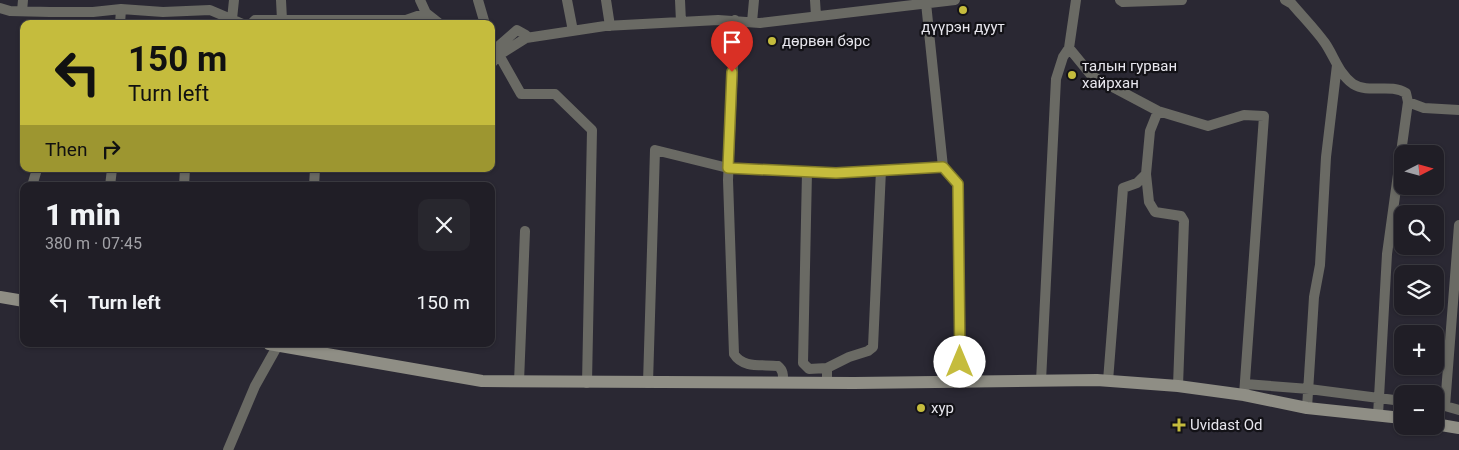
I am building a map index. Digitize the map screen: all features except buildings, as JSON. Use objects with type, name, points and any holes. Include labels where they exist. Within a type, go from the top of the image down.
[{"type":"main road","points":[[0,296],[20,300]]},
{"type":"main road","points":[[312,347],[482,381],[587,383],[1108,381],[1244,390],[1308,408],[1394,417]]},
{"type":"main road","points":[[1444,426],[1459,428]]},
{"type":"street","points":[[22,11],[23,0]]},
{"type":"street","points":[[81,11],[82,0]]},
{"type":"street","points":[[0,8],[22,11],[93,12],[121,9],[135,5],[163,12],[209,5],[232,19],[234,0]]},
{"type":"street","points":[[255,20],[282,20],[281,0]]},
{"type":"street","points":[[420,0],[426,13],[435,20]]},
{"type":"street","points":[[478,0],[484,20]]},
{"type":"street","points":[[567,0],[573,31]]},
{"type":"street","points":[[606,0],[610,26]]},
{"type":"street","points":[[680,0],[682,22]]},
{"type":"street","points":[[752,22],[754,0]]},
{"type":"street","points":[[815,0],[816,16]]},
{"type":"street","points":[[495,49],[517,30],[526,35],[526,38],[610,26],[735,20],[760,23],[955,0]]},
{"type":"street","points":[[1041,381],[1056,79],[1063,57],[1069,48],[1076,0]]},
{"type":"street","points":[[1120,0],[1131,2],[1182,0]]},
{"type":"street","points":[[1290,2],[1325,42],[1338,65],[1353,84],[1363,88],[1400,89],[1406,93],[1408,102],[1387,254],[1378,414]]},
{"type":"street","points":[[926,3],[943,167],[958,184],[960,382]]},
{"type":"street","points":[[120,20],[121,9]]},
{"type":"street","points":[[50,12],[50,20]]},
{"type":"street","points":[[410,20],[426,13]]},
{"type":"street","points":[[735,20],[728,168],[734,354],[741,363],[778,366],[783,375],[783,383]]},
{"type":"street","points":[[1069,48],[1092,76],[1158,111],[1208,126],[1244,115],[1264,116],[1244,390],[1309,389],[1394,400]]},
{"type":"street","points":[[495,52],[521,94],[555,94],[592,130],[587,383]]},
{"type":"street","points":[[1308,408],[1314,297],[1320,266],[1326,156],[1338,65]]},
{"type":"street","points":[[1408,102],[1424,108],[1459,110]]},
{"type":"street","points":[[1158,111],[1150,131],[1146,174],[1149,202],[1154,212],[1180,216],[1184,221],[1178,386]]},
{"type":"street","points":[[648,383],[655,150],[728,168],[807,172],[943,167]]},
{"type":"street","points":[[807,172],[803,363],[809,369],[827,368],[868,351],[873,347],[881,170]]},
{"type":"street","points":[[1108,381],[1123,188],[1137,183],[1146,174]]},
{"type":"street","points":[[1442,385],[1459,225]]},
{"type":"street","points":[[519,382],[525,231]]},
{"type":"street","points":[[228,450],[273,347]]},
{"type":"street","points":[[827,368],[827,383]]},
{"type":"street","points":[[1444,406],[1459,410]]},
{"type":"place","name":"дүүрэн дуут","points":[[963,10]]},
{"type":"place","name":"дөрвөн бэрс","points":[[772,41]]},
{"type":"place","name":"талын гурван хайрхан","points":[[1072,75]]},
{"type":"place","name":"хур","points":[[921,408]]},
{"type":"place","name":"Uvidast Od","points":[[1179,425]]},
{"type":"route","points":[[732,72],[728,168],[836,173],[943,167],[958,184],[960,362]]}]
